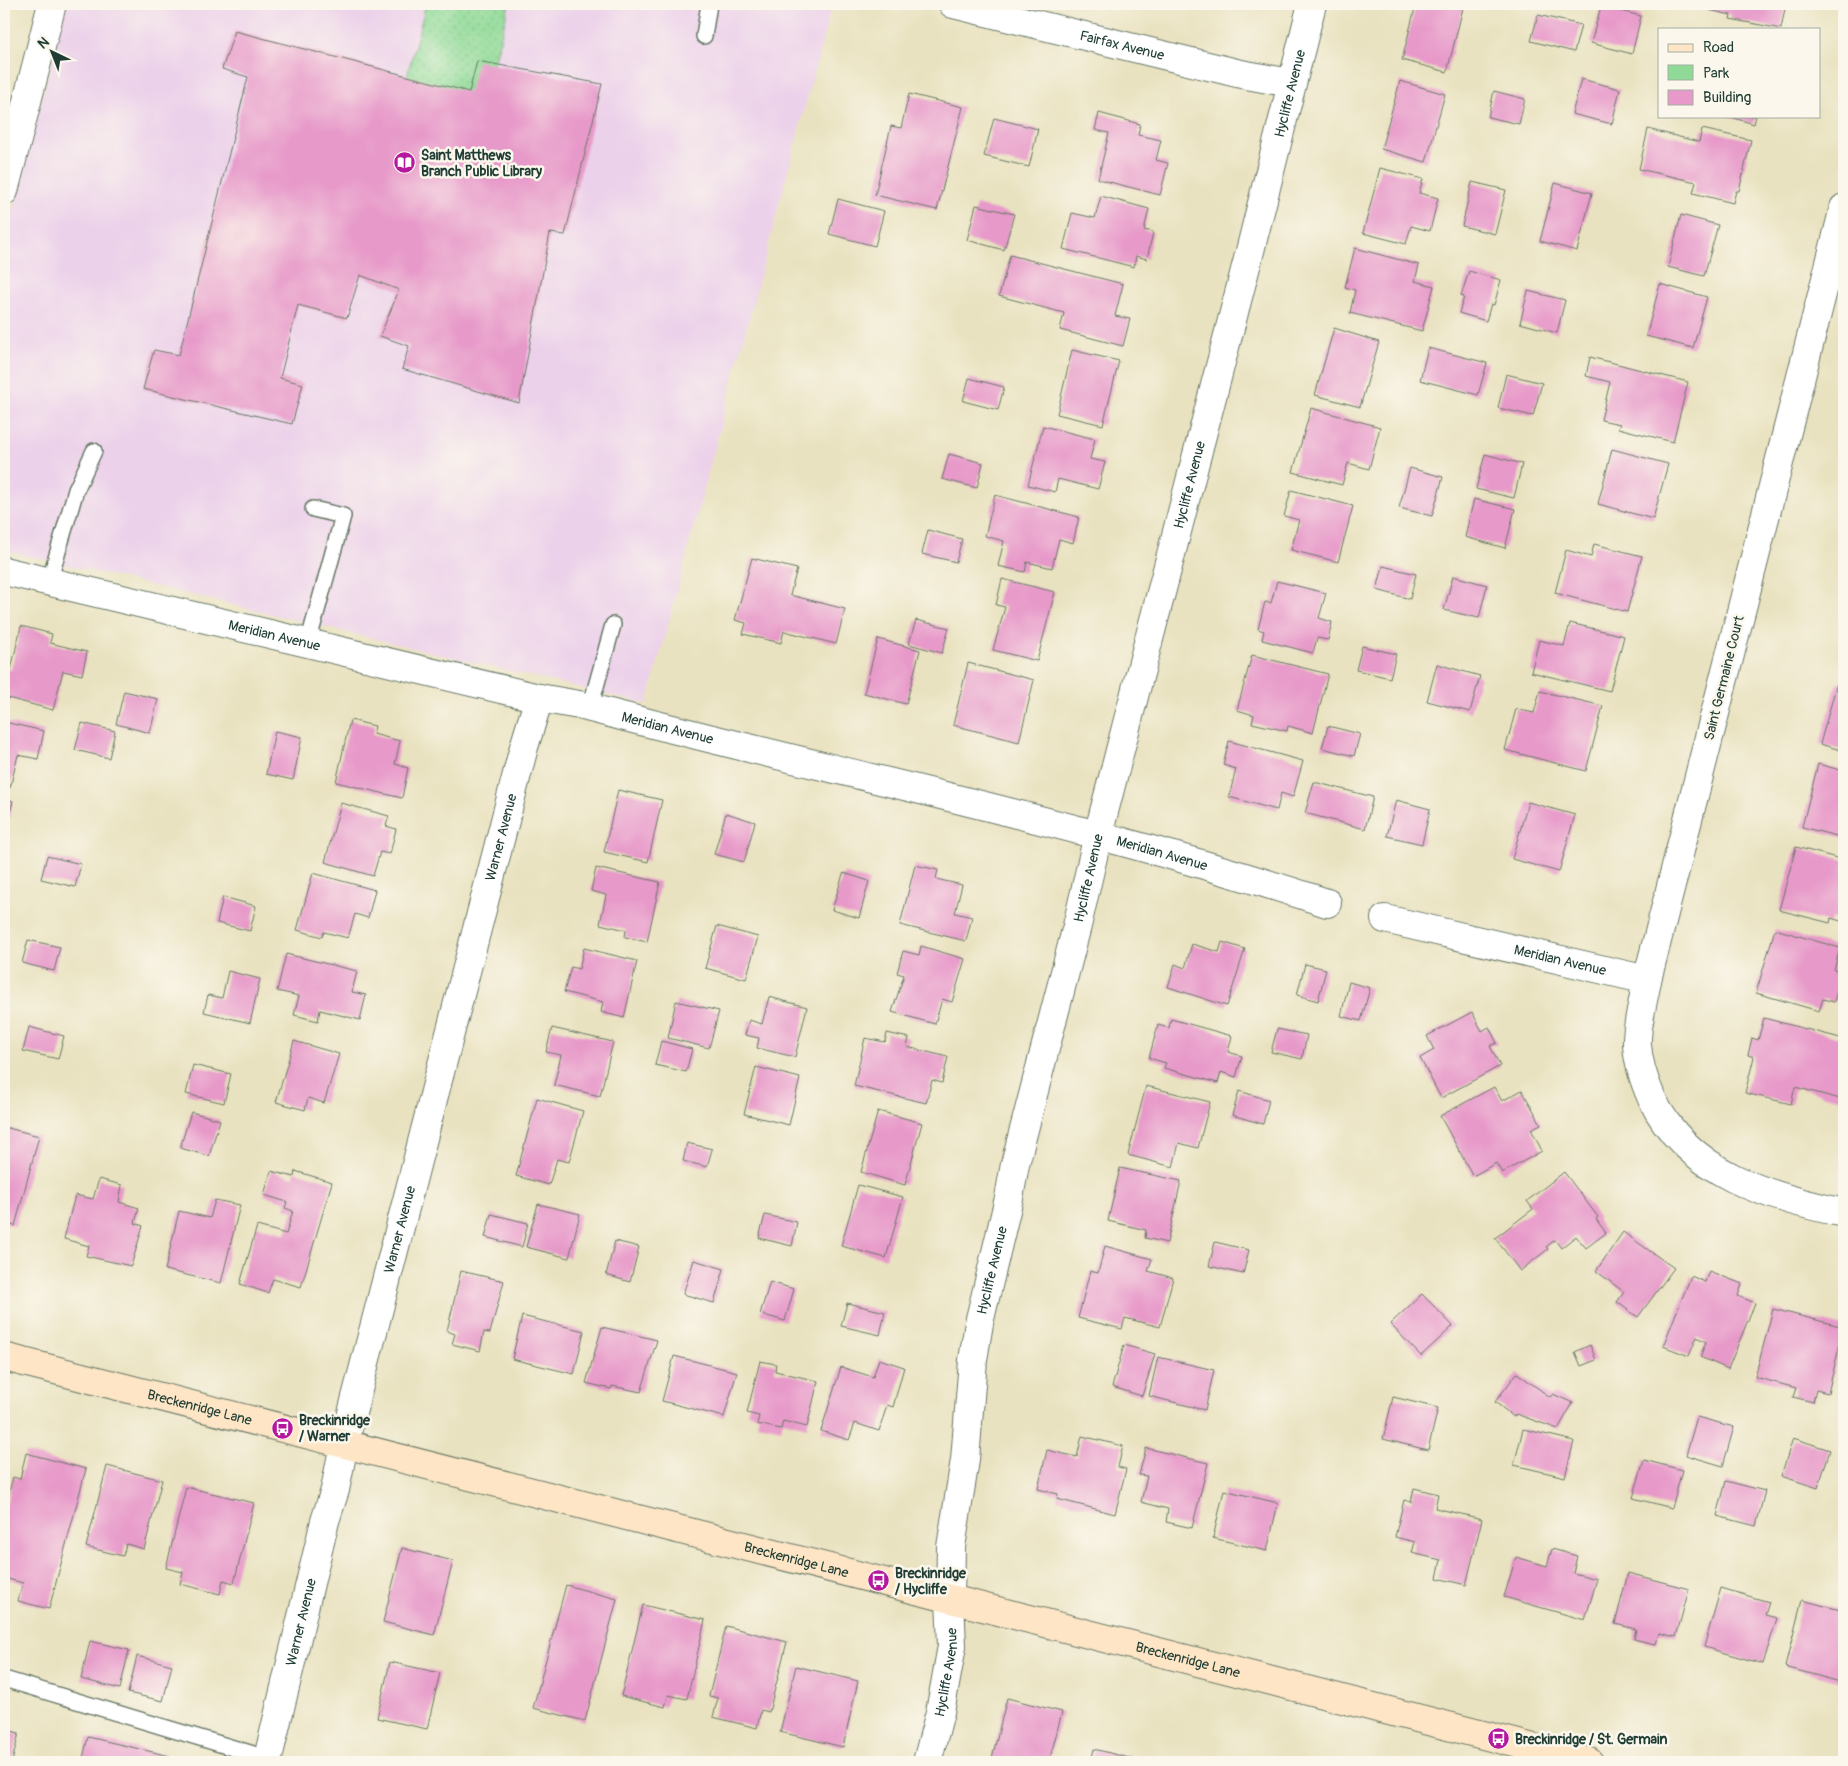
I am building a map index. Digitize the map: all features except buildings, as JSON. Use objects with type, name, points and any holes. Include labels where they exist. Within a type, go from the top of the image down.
[{"type":"main road","name":"Breckenridge Lane","points":[[4,1357],[950,1599],[1555,1758],[1588,1762]]},
{"type":"street","points":[[4,191],[52,4]]},
{"type":"street","name":"Fairfax Avenue","points":[[953,4],[1248,76],[1291,83]]},
{"type":"street","name":"Hycliffe Avenue","points":[[927,1762],[940,1712],[952,1646],[950,1599],[951,1547],[965,1460],[973,1360],[979,1323],[1009,1198],[1015,1164],[1098,835],[1250,252],[1312,4]]},
{"type":"street","name":"Saint Germaine Court","points":[[1844,208],[1647,980],[1637,1042],[1638,1060],[1645,1084],[1661,1118],[1681,1141],[1704,1162],[1731,1178],[1796,1202],[1844,1213]]},
{"type":"street","name":"Meridian Avenue","points":[[4,571],[539,698],[590,708],[1098,835],[1263,882],[1327,903]]},
{"type":"street","name":"Warner Avenue","points":[[272,1761],[325,1520],[336,1490],[344,1444],[524,746],[539,698]]},
{"type":"street","name":"Meridian Avenue","points":[[1385,919],[1647,980]]},
{"type":"lane","points":[[704,36],[709,4]]},
{"type":"lane","points":[[49,582],[76,490],[94,451]]},
{"type":"lane","points":[[308,643],[343,516],[313,509]]},
{"type":"lane","points":[[590,708],[613,625]]},
{"type":"lane","points":[[4,1679],[272,1761]]},
{"type":"shaded area","points":[[66,4],[832,4],[647,704],[4,550],[4,247]]},
{"type":"green space","points":[[426,4],[509,4],[485,100],[406,80]]},
{"type":"place","name":"Saint Matthews Branch Public Library","points":[[405,163]]},
{"type":"place","name":"Breckinridge / Warner","points":[[283,1428]]},
{"type":"place","name":"Breckinridge / Hycliffe","points":[[879,1581]]},
{"type":"place","name":"Breckinridge / St. Germain","points":[[1499,1739]]}]
